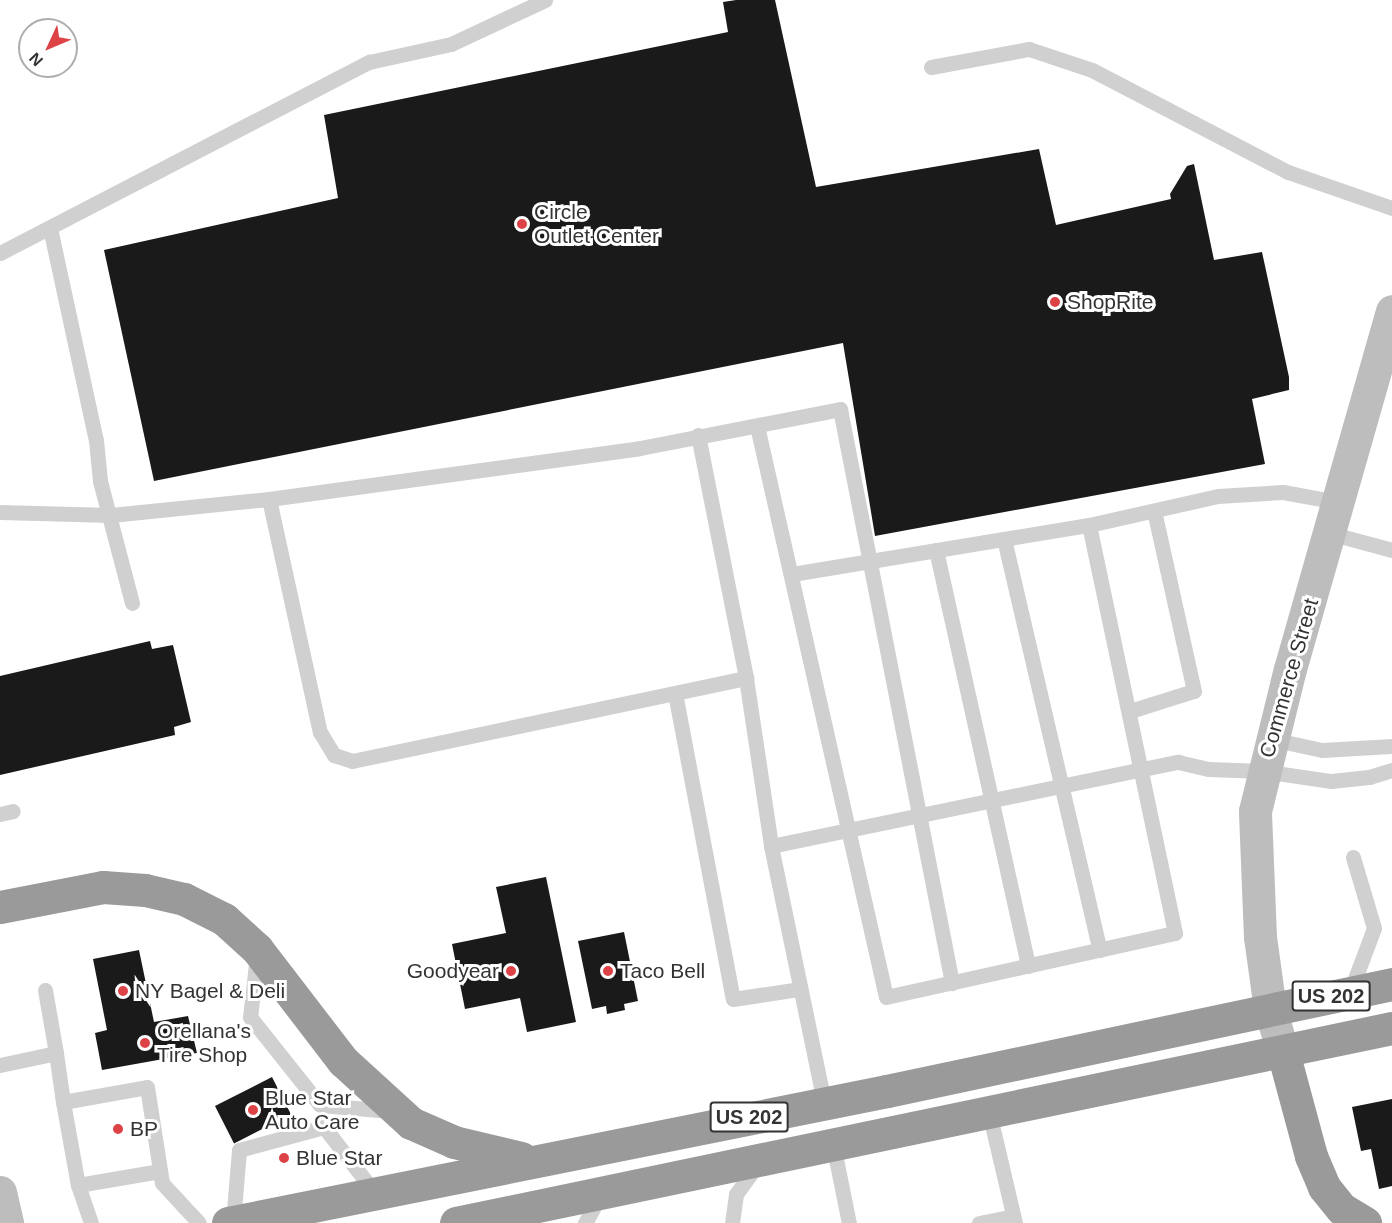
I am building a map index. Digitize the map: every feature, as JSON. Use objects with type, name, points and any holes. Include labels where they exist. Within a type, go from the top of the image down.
[{"type":"highway","points":[[0,907],[103,887],[145,890],[184,899],[224,919],[257,948],[343,1061],[411,1123],[454,1142],[531,1161]]},
{"type":"highway","name":"US 202","points":[[230,1223],[1392,984]]},
{"type":"highway","name":"US 202","points":[[479,1221],[602,1192],[1392,1028]]},
{"type":"highway","points":[[1283,1052],[1311,1156],[1324,1187],[1342,1209],[1365,1223]]},
{"type":"street","name":"Commerce Street","points":[[1283,1052],[1270,1009],[1255,879],[1256,811],[1271,739],[1392,310]]},
{"type":"street","points":[[0,1192],[7,1223]]},
{"type":"lane","points":[[0,253],[369,62],[452,44],[545,0]]},
{"type":"lane","points":[[931,67],[1029,49],[1092,70],[1288,172],[1392,208]]},
{"type":"lane","points":[[50,228],[96,441],[100,481],[111,514],[132,603]]},
{"type":"lane","points":[[0,512],[111,514],[269,499],[640,448],[840,409],[952,982]]},
{"type":"lane","points":[[757,426],[886,997],[1175,933],[1089,525]]},
{"type":"lane","points":[[698,435],[746,678],[771,846],[824,1102]]},
{"type":"lane","points":[[792,574],[1089,525],[1257,491],[1334,517],[1392,550]]},
{"type":"lane","points":[[269,499],[320,732],[334,755],[352,761],[746,678]]},
{"type":"lane","points":[[1130,711],[1194,691],[1154,511]]},
{"type":"lane","points":[[1004,539],[1100,950]]},
{"type":"lane","points":[[936,550],[1028,966]]},
{"type":"lane","points":[[675,693],[733,999],[800,989]]},
{"type":"lane","points":[[1271,739],[1322,750],[1392,746]]},
{"type":"lane","points":[[771,846],[1178,762],[1208,769],[1263,771],[1331,781],[1369,777],[1392,770]]},
{"type":"lane","points":[[1350,992],[1374,928],[1353,857]]},
{"type":"lane","points":[[257,948],[250,1017],[320,1105],[324,1127],[375,1193]]},
{"type":"lane","points":[[45,990],[78,1185],[91,1223]]},
{"type":"lane","points":[[0,1065],[56,1053]]},
{"type":"lane","points":[[63,1102],[147,1087],[162,1183],[199,1223]]},
{"type":"lane","points":[[320,1105],[397,1112]]},
{"type":"lane","points":[[979,1223],[1013,1220],[989,1112]]},
{"type":"lane","points":[[230,1223],[239,1150],[324,1127]]},
{"type":"lane","points":[[833,1144],[849,1223]]},
{"type":"lane","points":[[732,1223],[736,1194],[761,1160]]},
{"type":"lane","points":[[78,1185],[160,1171]]},
{"type":"lane","points":[[585,1223],[602,1192]]},
{"type":"building","name":"Circle Outlet Center","points":[[775,0],[816,187],[1039,149],[1056,225],[1171,199],[1170,194],[1187,166],[1194,164],[1214,260],[1262,252],[1289,377],[1289,390],[1252,399],[1265,464],[875,536],[843,343],[154,481],[104,250],[338,198],[324,115],[728,32],[723,2]]},
{"type":"building","points":[[150,641],[152,649],[173,645],[191,722],[174,727],[175,735],[0,775],[0,676]]},
{"type":"building","name":"Goodyear","points":[[546,877],[576,1022],[527,1032],[520,998],[465,1009],[452,944],[506,933],[496,887]]},
{"type":"building","name":"Taco Bell","points":[[624,932],[638,1001],[624,1004],[625,1010],[607,1014],[606,1006],[592,1009],[578,941]]},
{"type":"building","points":[[139,950],[154,1022],[188,1016],[197,1053],[102,1070],[95,1033],[107,1030],[93,959]]},
{"type":"building","name":"Blue Star Auto Care","points":[[272,1077],[291,1114],[234,1143],[215,1106]]},
{"type":"building","points":[[1392,1099],[1392,1186],[1379,1189],[1371,1149],[1361,1151],[1352,1107]]},
{"type":"place","name":"Circle Outlet Center","points":[[522,224]]},
{"type":"place","name":"ShopRite","points":[[1055,302]]},
{"type":"place","name":"Goodyear","points":[[511,971]]},
{"type":"place","name":"Taco Bell","points":[[608,971]]},
{"type":"place","name":"NY Bagel & Deli","points":[[123,991]]},
{"type":"place","name":"Orellana's Tire Shop","points":[[145,1043]]},
{"type":"place","name":"Blue Star Auto Care","points":[[253,1110]]},
{"type":"place","name":"BP","points":[[118,1129]]},
{"type":"place","name":"Blue Star","points":[[284,1158]]}]
